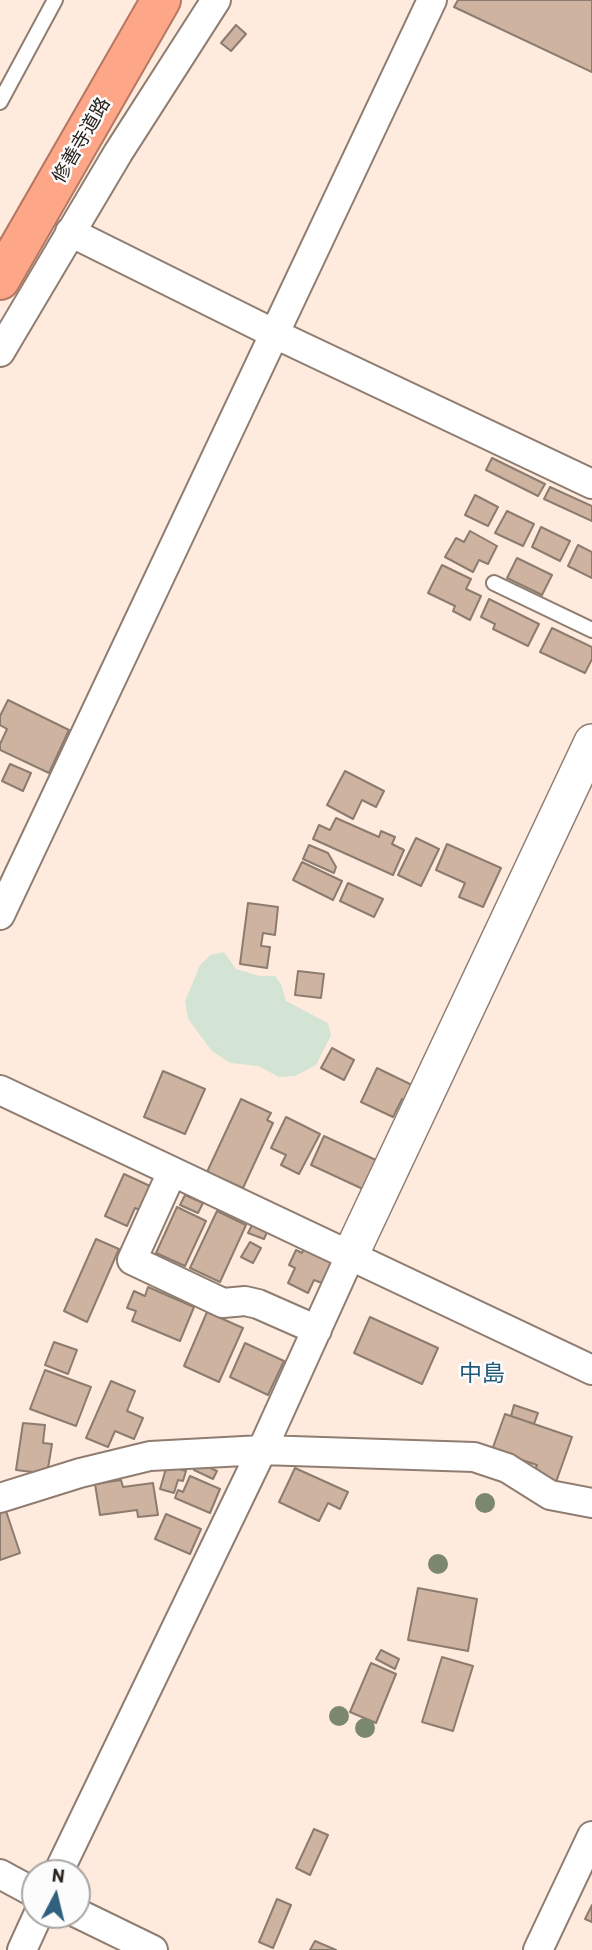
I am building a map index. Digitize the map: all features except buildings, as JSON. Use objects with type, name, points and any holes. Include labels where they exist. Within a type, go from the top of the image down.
[{"type":"highway","name":"修善寺道路","points":[[0,280],[161,0]]},
{"type":"street","points":[[0,352],[70,232],[216,0]]},
{"type":"street","points":[[0,915],[432,0]]},
{"type":"street","points":[[70,232],[275,334],[592,484]]},
{"type":"street","points":[[65,1859],[262,1450],[349,1256],[592,742]]},
{"type":"street","points":[[0,1090],[592,1370]]},
{"type":"street","points":[[172,1172],[132,1260],[223,1303],[245,1301],[258,1304],[317,1330]]},
{"type":"street","points":[[0,1498],[80,1473],[150,1456],[262,1450],[474,1457],[507,1468],[550,1495],[592,1503]]},
{"type":"street","points":[[538,1950],[592,1836]]},
{"type":"street","points":[[0,1874],[21,1885]]},
{"type":"street","points":[[91,1920],[153,1950]]},
{"type":"street","points":[[22,1950],[32,1929]]},
{"type":"lane","points":[[0,102],[55,0]]},
{"type":"lane","points":[[494,583],[592,631]]},
{"type":"green space","points":[[224,952],[236,969],[260,976],[275,976],[281,984],[286,1001],[328,1023],[331,1035],[316,1065],[295,1076],[279,1077],[258,1066],[230,1063],[212,1051],[188,1019],[185,1001],[200,965],[210,955]]},
{"type":"district","name":"中島","points":[[482,1373]]}]
